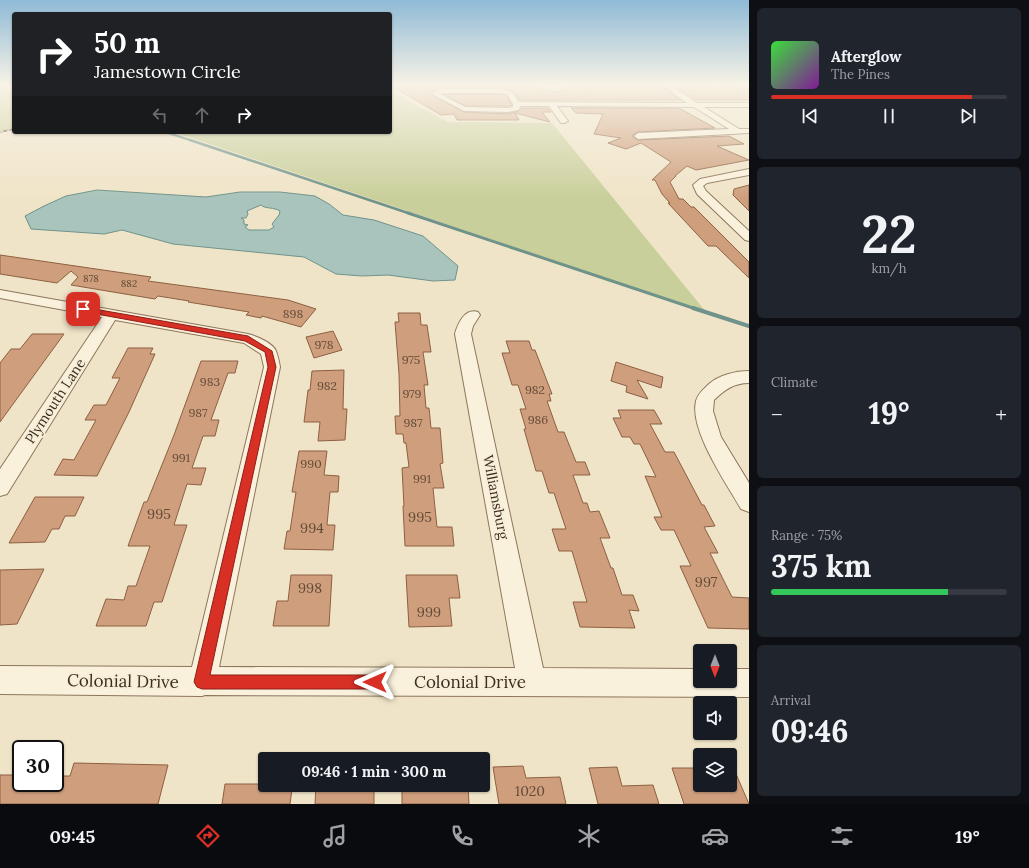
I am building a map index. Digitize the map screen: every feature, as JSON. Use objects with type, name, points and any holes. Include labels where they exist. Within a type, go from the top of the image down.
[{"type":"street","points":[[722,123],[749,138]]},
{"type":"street","points":[[638,136],[749,131]]},
{"type":"street","points":[[749,172],[704,181],[698,185],[701,192],[749,237]]},
{"type":"street","points":[[0,294],[248,339],[268,351],[272,367],[202,682]]},
{"type":"street","name":"Plymouth Lane","points":[[0,487],[111,314]]},
{"type":"street","name":"Williamsburg","points":[[473,315],[465,326],[463,334],[532,682]]},
{"type":"street","points":[[749,377],[732,380],[718,385],[705,399],[703,416],[710,435],[749,502]]},
{"type":"street","name":"Colonial Drive","points":[[0,680],[749,683]]},
{"type":"green space","points":[[0,123],[12,123],[12,130],[0,133]]},
{"type":"green space","points":[[392,123],[552,123],[706,312],[180,134],[392,134]]},
{"type":"water","points":[[97,190],[206,197],[240,192],[280,192],[315,196],[329,204],[343,215],[374,220],[423,236],[458,266],[455,280],[433,281],[388,275],[362,276],[336,274],[304,257],[173,244],[122,230],[104,234],[31,229],[25,216],[66,196]],"holes":[[[261,205],[280,211],[279,215],[272,224],[274,227],[269,230],[249,230],[245,227],[248,225],[244,224],[244,220],[241,218],[246,218],[248,214],[247,211]]]},
{"type":"building","points":[[599,123],[705,123],[715,128],[638,132],[633,135],[633,137],[638,140],[729,136],[744,144],[717,146],[749,160],[696,170],[687,166],[670,182],[679,199],[683,199],[691,207],[694,207],[749,262],[749,278],[716,246],[708,246],[668,203],[670,203],[662,194],[655,180],[652,180],[671,162],[641,143],[626,149],[608,143],[621,138],[594,134]]},
{"type":"building","points":[[749,185],[749,211],[733,195],[734,189]]},
{"type":"building","points":[[0,255],[151,277],[148,281],[288,300],[316,309],[301,327],[262,316],[261,318],[246,315],[249,312],[188,302],[189,301],[158,296],[155,299],[71,285],[78,277],[71,271],[57,283],[0,274]]},
{"type":"building","points":[[398,313],[420,313],[421,325],[427,325],[431,352],[423,352],[428,385],[424,385],[426,408],[429,408],[431,428],[440,428],[443,463],[440,464],[444,488],[433,488],[437,527],[452,527],[454,546],[405,546],[402,468],[409,467],[406,443],[404,443],[403,434],[396,434],[395,416],[400,416],[399,374],[395,322],[399,322]]},
{"type":"building","points":[[333,331],[342,350],[314,358],[306,337]]},
{"type":"building","points":[[32,334],[64,334],[0,422],[0,363],[11,349],[20,349]]},
{"type":"building","points":[[506,341],[529,341],[532,350],[535,350],[552,394],[549,394],[551,401],[547,401],[558,432],[564,432],[576,462],[585,462],[590,475],[573,475],[583,503],[587,503],[590,512],[599,511],[610,538],[600,538],[611,568],[613,568],[622,595],[633,595],[639,611],[629,610],[635,628],[580,627],[573,602],[587,602],[572,551],[559,551],[552,529],[566,529],[554,493],[549,493],[542,471],[536,471],[520,409],[526,409],[518,385],[512,385],[502,353],[510,353]]},
{"type":"building","points":[[128,348],[153,348],[150,354],[155,354],[129,412],[97,476],[54,475],[63,459],[74,460],[96,420],[85,420],[94,405],[106,405],[120,378],[112,378]]},
{"type":"building","points":[[201,361],[238,361],[235,373],[228,373],[211,420],[219,420],[215,436],[203,436],[192,468],[206,468],[201,485],[187,484],[174,525],[187,525],[162,602],[154,602],[146,626],[96,626],[106,599],[124,600],[128,586],[136,586],[150,546],[128,546],[144,502],[147,502],[174,435]]},
{"type":"building","points":[[616,362],[663,377],[661,388],[637,380],[648,399],[626,392],[627,386],[611,381]]},
{"type":"building","points":[[344,370],[343,409],[347,409],[345,440],[318,441],[320,422],[304,422],[312,371]]},
{"type":"building","points":[[618,410],[654,410],[662,424],[650,424],[665,452],[674,452],[715,526],[704,527],[718,553],[710,553],[732,597],[749,598],[749,629],[708,628],[680,566],[691,566],[674,530],[661,530],[654,517],[662,517],[645,476],[656,477],[640,444],[634,444],[630,437],[622,437],[613,418],[621,418]]},
{"type":"building","points":[[299,451],[327,451],[324,475],[339,476],[338,492],[330,492],[327,525],[335,525],[333,550],[284,549],[287,531],[290,531],[296,492],[292,492]]},
{"type":"building","points":[[35,497],[84,497],[75,516],[65,516],[59,529],[52,529],[45,542],[9,543]]},
{"type":"building","points":[[44,569],[17,624],[0,625],[0,570]]},
{"type":"building","points":[[291,575],[332,575],[329,626],[273,626],[277,601],[288,601]]},
{"type":"building","points":[[406,575],[457,575],[460,598],[449,598],[452,626],[409,627]]},
{"type":"building","points":[[74,763],[168,765],[158,804],[0,804],[0,775],[12,775],[12,792],[64,792],[64,776],[70,776]]},
{"type":"building","points":[[523,766],[526,778],[560,777],[566,804],[499,804],[493,767]]},
{"type":"building","points":[[617,767],[622,786],[653,785],[659,804],[598,804],[589,768]]},
{"type":"building","points":[[672,768],[693,768],[693,792],[737,792],[737,776],[749,804],[684,804]]},
{"type":"building","points":[[225,784],[258,784],[258,792],[292,792],[290,804],[222,804]]},
{"type":"building","points":[[316,792],[374,792],[374,804],[315,804]]},
{"type":"building","points":[[402,792],[468,792],[469,804],[402,804]]},
{"type":"waterway","points":[[171,134],[193,141]]},
{"type":"waterway","points":[[193,141],[411,214]]},
{"type":"waterway","points":[[411,214],[693,308]]},
{"type":"waterway","points":[[693,308],[749,326]]},
{"type":"railway","points":[[0,132],[12,129]]},
{"type":"route","points":[[83,309],[248,339],[268,351],[272,367],[202,682],[375,682]]}]
